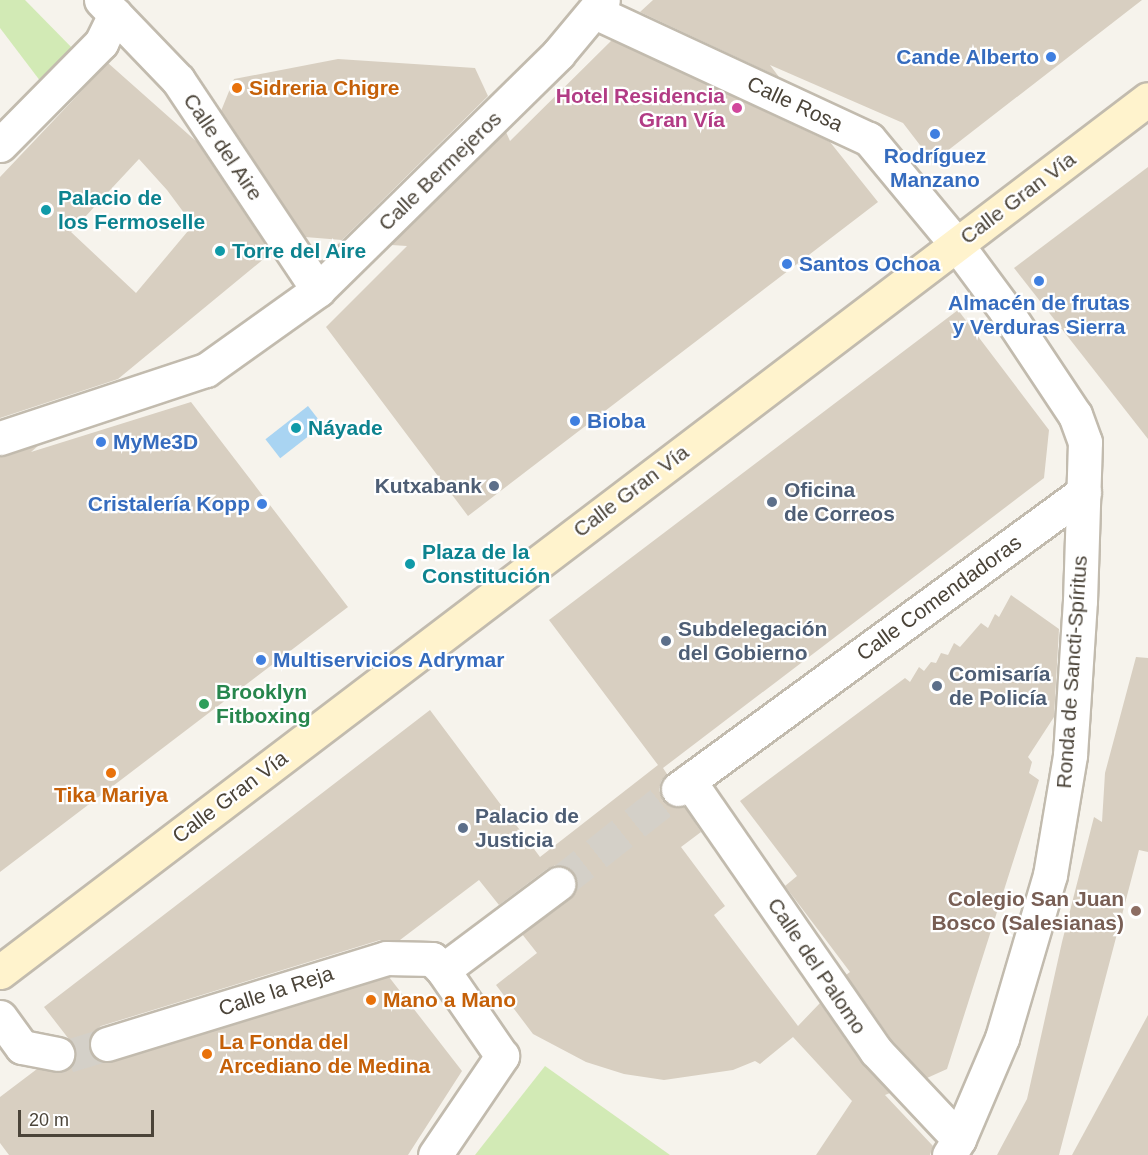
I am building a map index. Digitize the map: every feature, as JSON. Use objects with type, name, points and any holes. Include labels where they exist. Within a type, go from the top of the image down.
[{"type":"main road","name":"Calle Gran Vía","points":[[0,972],[1148,99]]},
{"type":"street","name":"Calle Bermejeros","points":[[0,438],[206,370],[318,290],[558,54],[599,6]]},
{"type":"street","name":"Calle Rosa","points":[[599,6],[869,139],[957,244]]},
{"type":"street","points":[[0,145],[101,43],[108,7]]},
{"type":"street","name":"Calle del Aire","points":[[108,7],[177,80],[318,290]]},
{"type":"street","name":"Ronda de Sancti-Spíritus","points":[[954,1147],[1002,1038],[1050,875],[1070,755],[1080,601],[1085,441],[1076,415],[957,244]]},
{"type":"street","name":"Calle Comendadoras","points":[[683,785],[1084,492]]},
{"type":"street","name":"Calle del Palomo","points":[[683,785],[876,1052],[954,1147]]},
{"type":"street","points":[[435,1155],[502,1056],[443,970],[558,884]]},
{"type":"street","name":"Calle la Reja","points":[[107,1044],[386,958],[432,959],[443,970]]},
{"type":"street","points":[[0,1017],[22,1047],[57,1054]]},
{"type":"green space","points":[[0,0],[25,0],[78,54],[44,86],[0,28]]},
{"type":"green space","points":[[545,1066],[670,1155],[475,1155]]},
{"type":"water","points":[[308,406],[323,425],[280,458],[265,439]]},
{"type":"building","points":[[653,0],[1142,0],[933,162],[903,123],[770,65],[779,77],[640,12]]},
{"type":"building","points":[[612,40],[830,142],[878,202],[468,516],[326,327],[407,246],[391,245],[506,132],[510,141]]},
{"type":"building","points":[[338,59],[475,68],[488,96],[342,240],[305,237],[221,111],[234,79]]},
{"type":"building","name":"Palacio de los Fermoselle","points":[[108,63],[197,142],[271,253],[118,379],[0,418],[0,177]],"holes":[[[139,159],[167,190],[193,225],[136,293],[71,232]]]},
{"type":"building","points":[[1148,167],[1148,439],[1014,268]]},
{"type":"building","points":[[958,310],[1049,430],[1044,478],[663,768],[667,774],[661,781],[659,790],[663,800],[670,806],[684,806],[701,832],[681,847],[725,906],[714,915],[798,1026],[820,1003],[861,1062],[890,1093],[885,1095],[933,1146],[930,1155],[816,1155],[852,1101],[793,1037],[760,1064],[755,1061],[733,1070],[664,1080],[624,1074],[586,1062],[533,1034],[496,985],[537,953],[522,934],[575,892],[577,882],[573,873],[566,867],[556,865],[547,869],[499,905],[479,880],[400,940],[380,940],[101,1026],[89,1039],[89,1049],[94,1057],[102,1062],[113,1062],[389,977],[462,1071],[408,1155],[9,1155],[0,1143],[0,1097],[37,1069],[62,1072],[71,1067],[75,1058],[75,1047],[44,1007],[430,710],[540,857],[658,765],[549,620]]},
{"type":"building","points":[[191,402],[348,607],[0,872],[0,456],[39,445],[31,452]]},
{"type":"building","points":[[1011,595],[1059,629],[1054,717],[1028,757],[1032,762],[1029,773],[1039,780],[947,1069],[927,1078],[891,1039],[846,975],[850,972],[785,886],[797,876],[740,801],[905,678],[910,682],[919,667],[924,671],[931,662],[936,663],[941,653],[948,655],[954,643],[960,647],[981,623],[988,628],[995,614],[999,617]]},
{"type":"building","points":[[1136,657],[1148,658],[1148,852],[1139,850],[1059,1155],[997,1155],[1027,1099],[1062,942],[1094,817],[1102,822],[1105,773]]},
{"type":"building","points":[[1148,1015],[1148,1155],[1072,1155]]},
{"type":"tunnel","points":[[558,884],[678,789]]},
{"type":"tunnel","points":[[57,1054],[68,1056],[107,1044]]},
{"type":"place","name":"Cande Alberto","points":[[1051,57]]},
{"type":"place","name":"Sidreria Chigre","points":[[237,88]]},
{"type":"place","name":"Hotel Residencia Gran Vía","points":[[737,108]]},
{"type":"place","name":"Rodríguez Manzano","points":[[935,134]]},
{"type":"place","name":"Palacio de los Fermoselle","points":[[46,210]]},
{"type":"place","name":"Torre del Aire","points":[[220,251]]},
{"type":"place","name":"Santos Ochoa","points":[[787,264]]},
{"type":"place","name":"Almacén de frutas y Verduras Sierra","points":[[1039,281]]},
{"type":"place","name":"Bioba","points":[[575,421]]},
{"type":"place","name":"Náyade","points":[[296,428]]},
{"type":"place","name":"MyMe3D","points":[[101,442]]},
{"type":"place","name":"Kutxabank","points":[[494,486]]},
{"type":"place","name":"Oficina de Correos","points":[[772,502]]},
{"type":"place","name":"Cristalería Kopp","points":[[262,504]]},
{"type":"place","name":"Plaza de la Constitución","points":[[410,564]]},
{"type":"place","name":"Subdelegación del Gobierno","points":[[666,641]]},
{"type":"place","name":"Multiservicios Adrymar","points":[[261,660]]},
{"type":"place","name":"Comisaría de Policía","points":[[937,686]]},
{"type":"place","name":"Brooklyn Fitboxing","points":[[204,704]]},
{"type":"place","name":"Tika Mariya","points":[[111,773]]},
{"type":"place","name":"Palacio de Justicia","points":[[463,828]]},
{"type":"place","name":"Colegio San Juan Bosco (Salesianas)","points":[[1136,911]]},
{"type":"place","name":"Mano a Mano","points":[[371,1000]]},
{"type":"place","name":"La Fonda del Arcediano de Medina","points":[[207,1054]]}]
